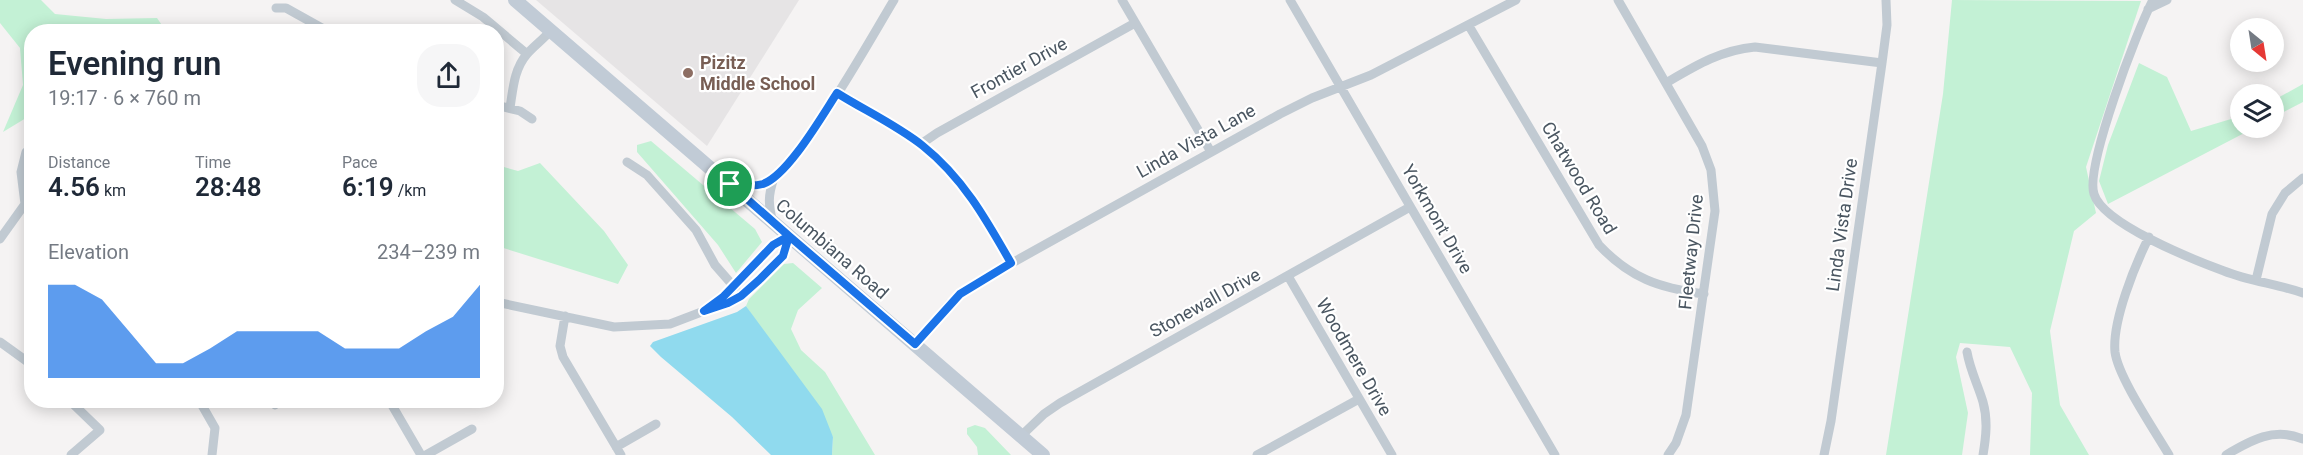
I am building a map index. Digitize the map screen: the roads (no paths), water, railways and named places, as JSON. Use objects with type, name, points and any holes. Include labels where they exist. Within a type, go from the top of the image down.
[{"type":"main road","name":"Columbiana Road","points":[[515,0],[1043,455]]},
{"type":"street","points":[[454,0],[491,24]]},
{"type":"street","points":[[773,222],[768,204],[769,190],[774,178],[800,149],[894,0]]},
{"type":"street","points":[[1122,0],[1211,152]]},
{"type":"street","name":"Yorkmont Drive","points":[[1290,0],[1556,455]]},
{"type":"street","name":"Linda Vista Lane","points":[[915,344],[960,294],[1011,263],[1290,109],[1389,66],[1516,0]]},
{"type":"street","name":"Fleetway Drive","points":[[1618,0],[1702,146],[1714,184],[1715,211],[1684,424],[1668,455]]},
{"type":"street","name":"Linda Vista Drive","points":[[1824,455],[1831,421],[1882,63],[1887,24],[1886,0]]},
{"type":"street","points":[[2167,0],[2150,4],[2136,37],[2100,144],[2093,178],[2094,193],[2099,205],[2137,233],[2226,272],[2303,293]]},
{"type":"street","points":[[276,8],[286,8],[315,24]]},
{"type":"street","name":"Frontier Drive","points":[[921,144],[1135,23]]},
{"type":"street","name":"Chatwood Road","points":[[1469,26],[1599,245],[1617,263],[1643,279],[1677,290],[1704,294]]},
{"type":"street","points":[[510,108],[515,79],[527,54],[551,30]]},
{"type":"street","points":[[504,35],[527,54]]},
{"type":"street","points":[[1666,83],[1719,54],[1755,47],[1882,63]]},
{"type":"street","points":[[837,93],[921,144],[956,176],[969,192],[1011,263]]},
{"type":"street","points":[[504,107],[526,114],[532,119]]},
{"type":"street","points":[[24,161],[21,172],[24,196]]},
{"type":"street","points":[[627,162],[647,175],[696,230],[715,265],[741,296]]},
{"type":"street","points":[[730,184],[752,186],[774,178]]},
{"type":"street","points":[[2256,280],[2272,214],[2285,193],[2303,178]]},
{"type":"street","points":[[0,239],[24,205]]},
{"type":"street","name":"Stonewall Drive","points":[[1021,436],[1044,414],[1060,403],[1410,207]]},
{"type":"street","points":[[704,311],[723,297],[773,245],[789,236]]},
{"type":"street","points":[[504,304],[614,327],[670,324],[741,296],[783,256],[789,236]]},
{"type":"street","points":[[2149,237],[2136,263],[2115,333],[2115,353],[2120,370],[2169,455]]},
{"type":"street","name":"Woodmere Drive","points":[[1288,276],[1392,455]]},
{"type":"street","points":[[565,316],[560,346],[562,357],[619,451],[656,424]]},
{"type":"street","points":[[0,342],[24,359]]},
{"type":"street","points":[[1967,352],[1986,419],[1983,455]]},
{"type":"street","points":[[1257,455],[1359,399]]},
{"type":"street","points":[[71,455],[100,430],[77,408]]},
{"type":"street","points":[[204,408],[215,428],[212,455]]},
{"type":"street","points":[[394,408],[424,455],[472,429]]},
{"type":"street","points":[[2226,455],[2267,434],[2280,433],[2303,439]]},
{"type":"water","points":[[746,306],[822,409],[833,437],[832,455],[771,455],[732,417],[650,346],[653,342],[737,312]]},
{"type":"place","name":"Pizitz Middle School","points":[[688,73]]}]
